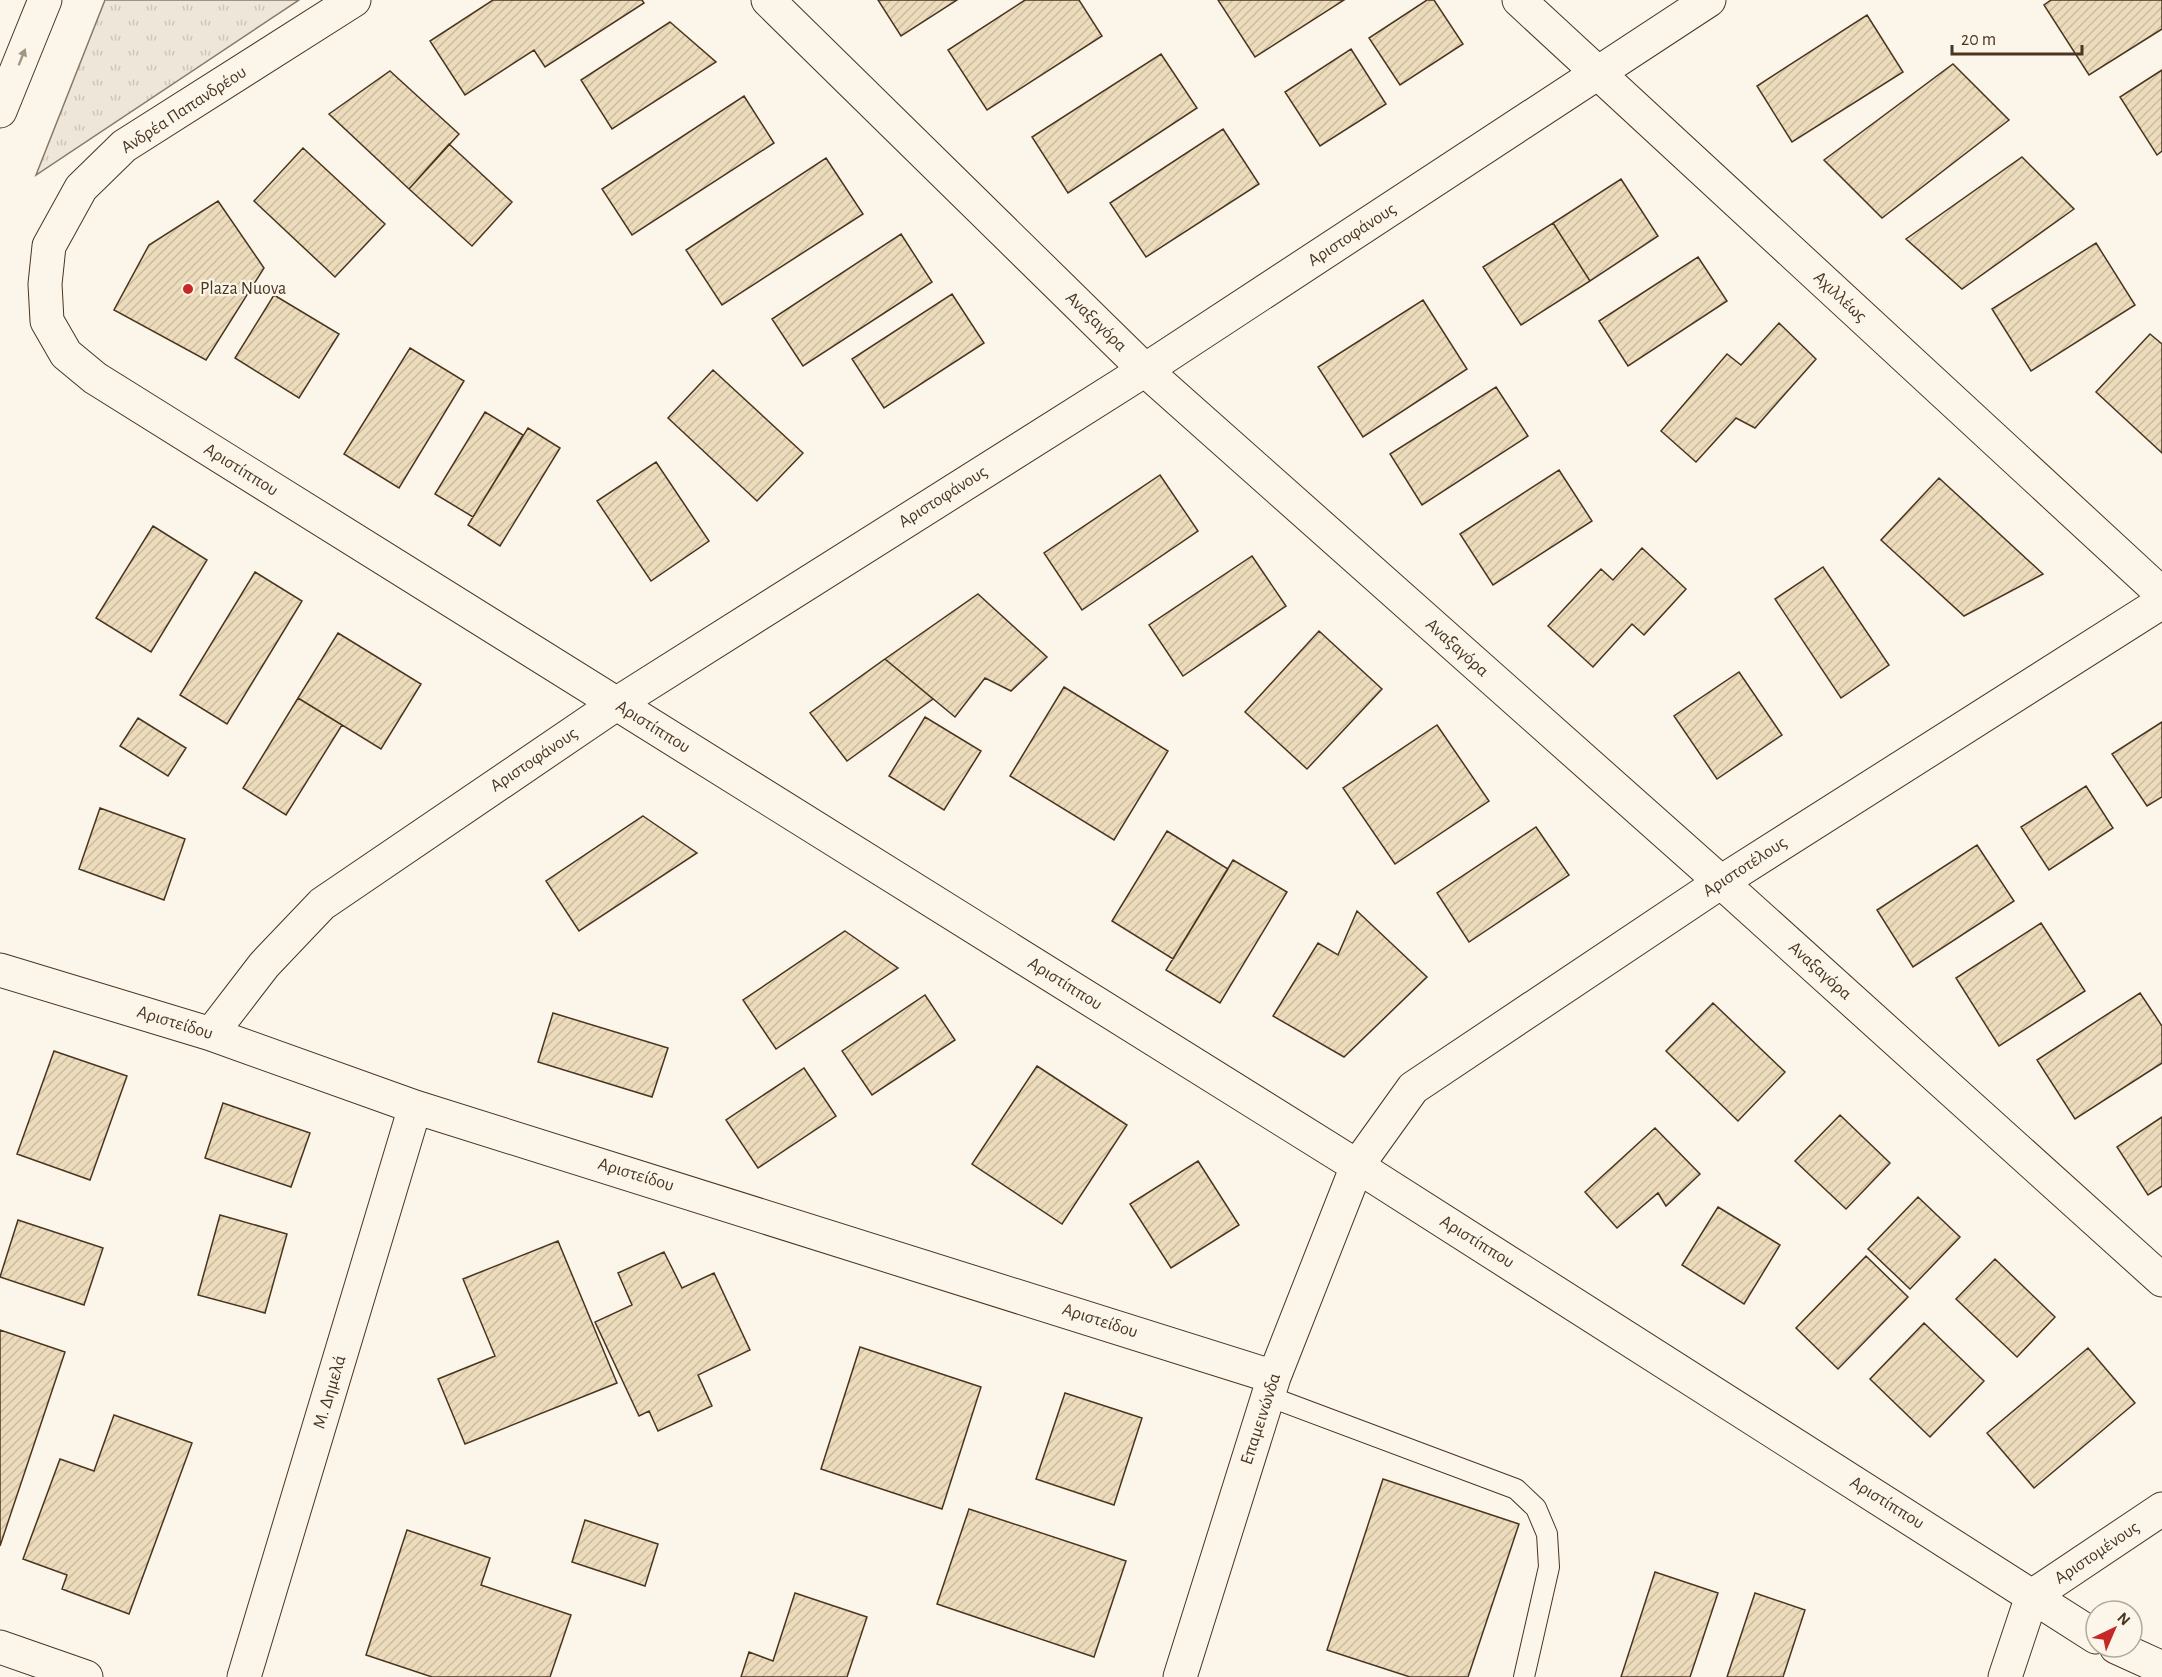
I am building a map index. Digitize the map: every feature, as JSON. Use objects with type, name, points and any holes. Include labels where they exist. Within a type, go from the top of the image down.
[{"type":"street","points":[[0,111],[45,0]]},
{"type":"street","name":"Ανδρέα Παπανδρέου","points":[[95,378],[66,354],[47,321],[45,284],[49,246],[81,188],[124,146],[354,0]]},
{"type":"street","name":"Αναξαγόρα","points":[[768,0],[1145,370],[1721,882],[2162,1280]]},
{"type":"street","name":"Αχιλλέως","points":[[1519,0],[2162,594]]},
{"type":"street","name":"Αριστοφάνους","points":[[211,1034],[264,965],[322,904],[616,704],[1145,370],[1709,0]]},
{"type":"street","name":"Αριστίππου","points":[[95,378],[1357,1166],[2032,1596]]},
{"type":"street","name":"Αριστοτέλους","points":[[1357,1166],[1413,1088],[1721,882],[2162,602]]},
{"type":"street","name":"Αριστείδου","points":[[0,970],[211,1034],[415,1107],[1271,1386]]},
{"type":"street","name":"Μ. Δημελά","points":[[244,1677],[415,1107]]},
{"type":"street","name":"Επαμεινώνδα","points":[[1180,1677],[1271,1386],[1357,1166]]},
{"type":"street","name":"Αριστομένους","points":[[2032,1596],[2162,1509]]},
{"type":"street","points":[[2005,1677],[2032,1596],[2084,1629]]},
{"type":"street","points":[[0,1647],[86,1677]]},
{"type":"street","points":[[2142,1659],[2162,1668]]},
{"type":"lane","points":[[1271,1386],[1516,1489],[1536,1508],[1547,1534],[1549,1567],[1524,1677]]},
{"type":"green space","points":[[105,0],[299,0],[36,175]]},
{"type":"building","points":[[493,0],[642,0],[644,3],[545,67],[534,50],[465,95],[430,41]]},
{"type":"building","points":[[878,0],[957,0],[901,36]]},
{"type":"building","points":[[1025,0],[1079,0],[1102,36],[987,110],[948,50]]},
{"type":"building","points":[[1218,0],[1344,0],[1255,57]]},
{"type":"building","points":[[1427,0],[1434,0],[1463,44],[1400,85],[1369,38]]},
{"type":"building","points":[[2051,0],[2162,0],[2162,29],[2089,75],[2044,5]]},
{"type":"building","points":[[1867,15],[1903,72],[1792,142],[1757,86]]},
{"type":"building","points":[[670,22],[716,62],[612,129],[581,80]]},
{"type":"building","points":[[1351,49],[1386,104],[1320,146],[1285,92]]},
{"type":"building","points":[[1161,54],[1197,108],[1068,193],[1032,137]]},
{"type":"building","points":[[1953,64],[2009,120],[1882,218],[1824,160]]},
{"type":"building","points":[[2162,70],[2162,151],[2157,155],[2120,97]]},
{"type":"building","points":[[390,71],[459,134],[409,189],[329,114]]},
{"type":"building","points":[[744,96],[774,143],[632,235],[602,189]]},
{"type":"building","points":[[1223,129],[1259,184],[1146,257],[1110,203]]},
{"type":"building","points":[[449,144],[512,202],[472,246],[409,189]]},
{"type":"building","points":[[303,148],[385,224],[335,277],[254,201]]},
{"type":"building","points":[[2022,157],[2074,209],[1962,289],[1906,239]]},
{"type":"building","points":[[826,158],[863,214],[722,305],[686,250]]},
{"type":"building","points":[[1621,179],[1658,236],[1590,281],[1553,223]]},
{"type":"building","name":"Plaza Nuova","points":[[218,201],[264,268],[206,360],[114,310],[149,245]]},
{"type":"building","points":[[1553,223],[1590,281],[1521,325],[1483,267]]},
{"type":"building","points":[[901,234],[932,282],[803,366],[772,319]]},
{"type":"building","points":[[2096,243],[2135,305],[2031,371],[1992,309]]},
{"type":"building","points":[[1698,257],[1727,301],[1628,366],[1599,321]]},
{"type":"building","points":[[952,294],[984,343],[884,408],[852,359]]},
{"type":"building","points":[[274,295],[339,334],[299,398],[235,358]]},
{"type":"building","points":[[1423,300],[1467,369],[1363,437],[1318,367]]},
{"type":"building","points":[[1779,323],[1816,359],[1755,428],[1736,418],[1696,462],[1661,431],[1727,354],[1741,365]]},
{"type":"building","points":[[2150,334],[2162,344],[2162,453],[2096,392]]},
{"type":"building","points":[[410,348],[464,381],[399,488],[344,454]]},
{"type":"building","points":[[713,370],[803,453],[757,501],[668,418]]},
{"type":"building","points":[[1496,387],[1528,436],[1422,505],[1390,454]]},
{"type":"building","points":[[485,412],[523,435],[473,517],[435,494]]},
{"type":"building","points":[[528,428],[560,448],[500,546],[468,525]]},
{"type":"building","points":[[656,462],[709,541],[651,581],[597,501]]},
{"type":"building","points":[[1559,470],[1592,521],[1493,585],[1460,534]]},
{"type":"building","points":[[1160,475],[1198,531],[1082,610],[1044,553]]},
{"type":"building","points":[[1939,478],[2043,574],[1964,616],[1881,540]]},
{"type":"building","points":[[153,526],[207,560],[151,652],[96,618]]},
{"type":"building","points":[[1642,548],[1686,589],[1644,635],[1632,624],[1593,667],[1548,626],[1601,569],[1613,580]]},
{"type":"building","points":[[1252,556],[1286,606],[1183,676],[1149,625]]},
{"type":"building","points":[[1823,567],[1889,665],[1841,698],[1775,599]]},
{"type":"building","points":[[255,572],[302,601],[227,724],[180,695]]},
{"type":"building","points":[[978,594],[1047,657],[1011,691],[985,678],[955,717],[885,659]]},
{"type":"building","points":[[1319,631],[1382,689],[1307,769],[1245,712]]},
{"type":"building","points":[[338,633],[421,684],[381,749],[298,698]]},
{"type":"building","points":[[885,659],[933,699],[847,761],[810,713]]},
{"type":"building","points":[[1739,672],[1782,735],[1717,779],[1674,716]]},
{"type":"building","points":[[1064,687],[1168,751],[1114,840],[1010,776]]},
{"type":"building","points":[[298,698],[342,725],[286,815],[243,788]]},
{"type":"building","points":[[925,717],[981,751],[944,810],[889,776]]},
{"type":"building","points":[[138,718],[186,748],[168,776],[120,746]]},
{"type":"building","points":[[2162,722],[2162,797],[2147,806],[2112,754]]},
{"type":"building","points":[[1437,725],[1489,801],[1395,864],[1343,788]]},
{"type":"building","points":[[2086,786],[2113,828],[2049,870],[2021,827]]},
{"type":"building","points":[[100,808],[185,839],[164,900],[79,869]]},
{"type":"building","points":[[643,816],[697,853],[579,931],[546,881]]},
{"type":"building","points":[[1536,827],[1569,875],[1469,942],[1437,893]]},
{"type":"building","points":[[1167,831],[1228,869],[1173,959],[1112,921]]},
{"type":"building","points":[[1977,845],[2014,901],[1913,967],[1877,910]]},
{"type":"building","points":[[1233,860],[1287,892],[1220,1003],[1166,970]]},
{"type":"building","points":[[1357,911],[1427,977],[1344,1057],[1273,1016],[1318,943],[1338,955]]},
{"type":"building","points":[[2041,923],[2085,991],[1999,1046],[1956,978]]},
{"type":"building","points":[[845,931],[898,968],[776,1049],[743,1000]]},
{"type":"building","points":[[2140,993],[2162,1026],[2162,1063],[2075,1119],[2037,1060]]},
{"type":"building","points":[[925,995],[955,1040],[872,1095],[842,1051]]},
{"type":"building","points":[[1713,1003],[1785,1072],[1738,1121],[1666,1051]]},
{"type":"building","points":[[553,1013],[668,1048],[652,1097],[538,1062]]},
{"type":"building","points":[[54,1051],[127,1076],[90,1180],[17,1154]]},
{"type":"building","points":[[1037,1066],[1127,1125],[1062,1224],[972,1164]]},
{"type":"building","points":[[804,1068],[836,1116],[758,1168],[726,1120]]},
{"type":"building","points":[[223,1103],[310,1133],[291,1187],[205,1158]]},
{"type":"building","points":[[1840,1115],[1890,1163],[1846,1209],[1795,1161]]},
{"type":"building","points":[[2162,1117],[2162,1186],[2148,1195],[2117,1147]]},
{"type":"building","points":[[1655,1128],[1700,1174],[1666,1206],[1658,1193],[1617,1228],[1585,1192]]},
{"type":"building","points":[[1198,1161],[1239,1225],[1171,1268],[1130,1204]]},
{"type":"building","points":[[1918,1197],[1960,1237],[1910,1289],[1868,1249]]},
{"type":"building","points":[[1718,1207],[1780,1245],[1744,1304],[1682,1265]]},
{"type":"building","points":[[220,1215],[287,1234],[265,1313],[198,1295]]},
{"type":"building","points":[[18,1220],[103,1248],[84,1305],[0,1277]]},
{"type":"building","points":[[558,1241],[617,1383],[465,1444],[438,1379],[495,1356],[463,1279]]},
{"type":"building","points":[[664,1252],[682,1288],[714,1273],[750,1350],[698,1375],[712,1406],[658,1431],[649,1411],[639,1416],[595,1322],[632,1305],[618,1273]]},
{"type":"building","points":[[1866,1256],[1908,1297],[1838,1369],[1796,1328]]},
{"type":"building","points":[[1995,1259],[2055,1317],[2017,1357],[1956,1299]]},
{"type":"building","points":[[1924,1323],[1984,1381],[1930,1437],[1870,1379]]},
{"type":"building","points":[[0,1330],[65,1352],[0,1546]]},
{"type":"building","points":[[860,1347],[981,1387],[942,1509],[821,1469]]},
{"type":"building","points":[[2088,1348],[2135,1403],[2034,1488],[1987,1433]]},
{"type":"building","points":[[1065,1393],[1142,1418],[1114,1505],[1036,1479]]},
{"type":"building","points":[[114,1415],[192,1443],[129,1614],[62,1589],[67,1575],[23,1559],[60,1459],[94,1471]]},
{"type":"building","points":[[1383,1479],[1519,1524],[1468,1677],[1410,1677],[1327,1650]]},
{"type":"building","points":[[969,1509],[1126,1561],[1094,1657],[937,1604]]},
{"type":"building","points":[[585,1520],[658,1544],[645,1586],[572,1562]]},
{"type":"building","points":[[407,1530],[490,1558],[481,1585],[571,1615],[550,1677],[432,1677],[366,1655]]},
{"type":"building","points":[[1655,1572],[1718,1593],[1690,1677],[1621,1677]]},
{"type":"building","points":[[795,1593],[867,1617],[847,1677],[741,1677],[749,1652],[773,1661]]},
{"type":"building","points":[[1755,1593],[1805,1610],[1783,1677],[1727,1677]]},
{"type":"place","name":"Plaza Nuova","points":[[188,289]]}]
